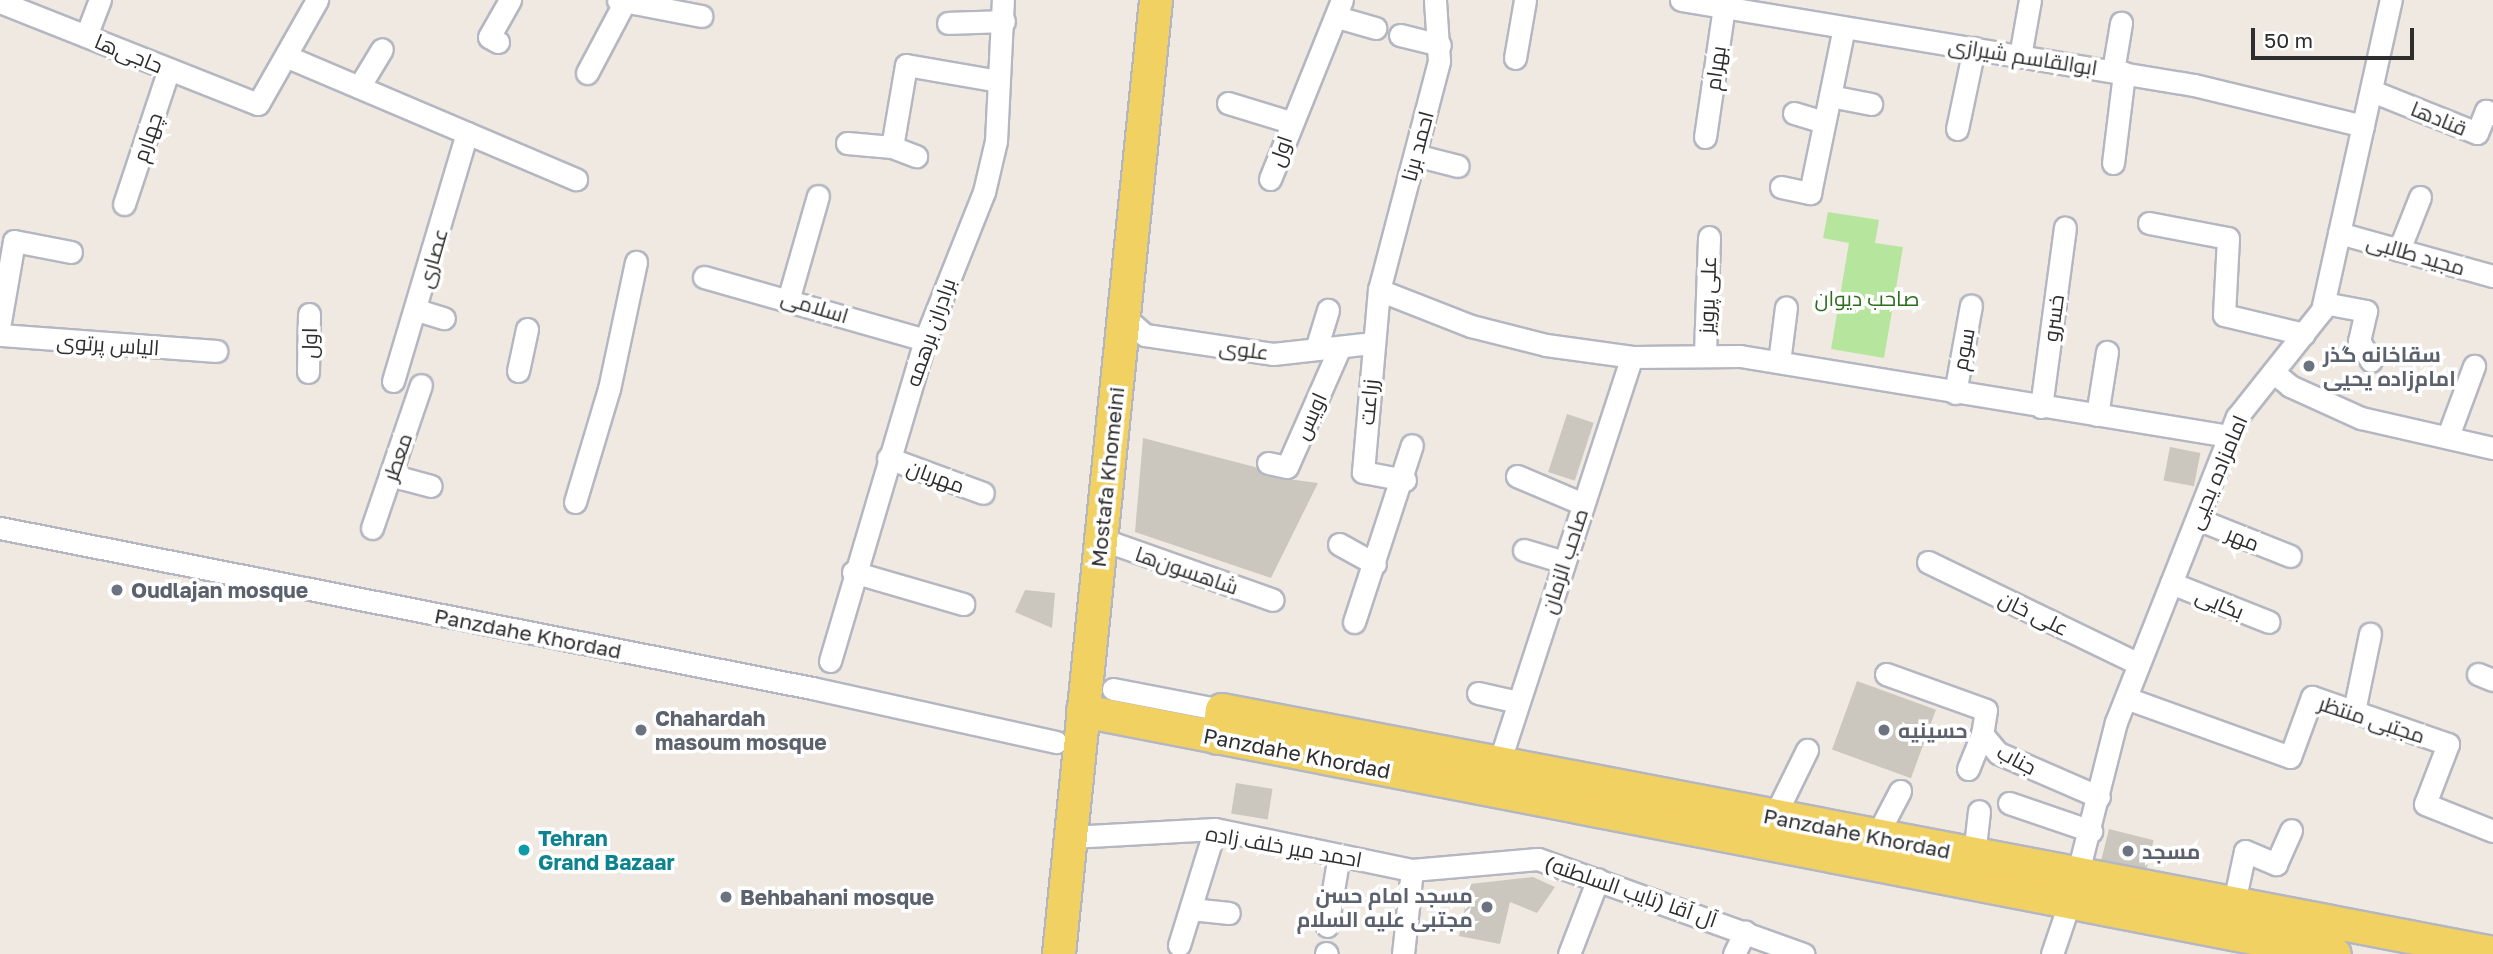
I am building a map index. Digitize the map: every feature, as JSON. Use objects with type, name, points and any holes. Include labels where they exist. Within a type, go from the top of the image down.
[{"type":"main road","name":"Mostafa Khomeini","points":[[1059,954],[1156,0]]},
{"type":"main road","name":"Panzdahe Khordad","points":[[1083,711],[1220,724],[1498,766],[1719,820],[1774,817],[1974,855],[2074,888],[2233,907],[2411,946],[2493,953]]},
{"type":"main road","name":"Panzdahe Khordad","points":[[1220,724],[2074,888],[2335,954]]},
{"type":"street","points":[[86,36],[100,0]]},
{"type":"street","points":[[317,0],[288,57],[576,179]]},
{"type":"street","points":[[498,42],[489,37],[510,0]]},
{"type":"street","name":"احمد برنا","points":[[1379,290],[1415,155],[1440,45],[1435,0]]},
{"type":"street","points":[[1515,58],[1525,0]]},
{"type":"street","name":"ابوالقاسم شیرازی","points":[[1681,0],[1724,4],[1844,27],[2118,72],[2363,126]]},
{"type":"street","points":[[2020,56],[2031,0]]},
{"type":"street","name":"امامزاده یحیی","points":[[2052,954],[2091,831],[2126,698],[2237,417],[2304,334],[2324,303],[2391,0]]},
{"type":"street","points":[[587,73],[621,1],[662,3],[701,16]]},
{"type":"street","name":"حاجی‌ها","points":[[0,2],[258,104],[288,57]]},
{"type":"street","name":"بهرام","points":[[1705,137],[1724,4]]},
{"type":"street","points":[[1340,9],[1375,28]]},
{"type":"street","name":"اول","points":[[1270,179],[1290,122],[1340,9]]},
{"type":"street","points":[[948,23],[1003,11]]},
{"type":"street","name":"برادران برهمه","points":[[830,661],[853,572],[925,340],[984,192],[996,141],[1003,11]]},
{"type":"street","points":[[2113,163],[2121,23]]},
{"type":"street","points":[[1781,187],[1810,192],[1844,27]]},
{"type":"street","points":[[1400,35],[1440,45]]},
{"type":"street","points":[[1957,129],[1974,48]]},
{"type":"street","points":[[359,87],[382,49]]},
{"type":"street","points":[[892,148],[906,65],[999,81]]},
{"type":"street","name":"چهارم","points":[[124,204],[170,69]]},
{"type":"street","name":"قنادها","points":[[2372,91],[2477,133],[2486,111],[2493,114]]},
{"type":"street","points":[[1830,96],[1871,104]]},
{"type":"street","points":[[1228,103],[1290,122]]},
{"type":"street","points":[[1794,113],[1824,122]]},
{"type":"street","name":"عصاری","points":[[393,381],[417,310],[467,133]]},
{"type":"street","points":[[847,143],[892,148],[916,156]]},
{"type":"street","points":[[1415,155],[1458,166]]},
{"type":"street","points":[[789,297],[818,196]]},
{"type":"street","points":[[2399,250],[2420,197]]},
{"type":"street","points":[[2149,223],[2228,238],[2224,315],[2304,334]]},
{"type":"street","name":"خسرو","points":[[2041,407],[2065,228]]},
{"type":"street","name":"مجید طالبی","points":[[2339,233],[2493,276]]},
{"type":"street","name":"علی پرویز","points":[[1705,353],[1709,237]]},
{"type":"street","points":[[0,322],[14,241],[71,252]]},
{"type":"street","points":[[575,502],[609,389],[636,262]]},
{"type":"street","name":"اسلامی","points":[[704,277],[789,297],[925,340]]},
{"type":"street","points":[[1379,290],[1483,329],[1632,357],[1705,353],[1779,362],[2230,436]]},
{"type":"street","name":"زراعت","points":[[1379,290],[1363,472],[1405,480]]},
{"type":"street","points":[[2324,303],[2366,311],[2359,341],[2371,360]]},
{"type":"street","name":"سوم","points":[[1955,393],[1972,305]]},
{"type":"street","points":[[1779,362],[1786,307]]},
{"type":"street","points":[[417,310],[444,318]]},
{"type":"street","points":[[1316,349],[1328,310]]},
{"type":"street","name":"اول","points":[[308,372],[309,314]]},
{"type":"street","name":"علوی","points":[[1123,316],[1144,335],[1273,354],[1373,343]]},
{"type":"street","points":[[518,371],[527,329]]},
{"type":"street","name":"الیاس پرتوی","points":[[0,335],[216,351]]},
{"type":"street","name":"اویس","points":[[1268,463],[1287,467],[1340,347]]},
{"type":"street","points":[[2097,415],[2107,352]]},
{"type":"street","name":"صاحب الزمان","points":[[1498,766],[1632,357]]},
{"type":"street","points":[[2448,436],[2474,366]]},
{"type":"street","points":[[2273,372],[2290,386],[2361,418],[2493,448]]},
{"type":"street","name":"معطر","points":[[372,528],[421,385]]},
{"type":"street","points":[[1354,622],[1405,480],[1412,445]]},
{"type":"street","name":"مهربان","points":[[888,458],[984,493]]},
{"type":"street","points":[[390,475],[431,486]]},
{"type":"street","points":[[1517,476],[1583,504]]},
{"type":"street","name":"مهر","points":[[2197,519],[2290,556]]},
{"type":"street","name":"Panzdahe Khordad","points":[[0,528],[812,688],[1056,742]]},
{"type":"street","name":"شاهسون‌ها","points":[[1101,539],[1273,600]]},
{"type":"street","points":[[1339,544],[1375,564]]},
{"type":"street","points":[[1524,550],[1564,562]]},
{"type":"street","name":"علی خان","points":[[1928,562],[2139,664]]},
{"type":"street","points":[[853,572],[963,604]]},
{"type":"street","name":"بکایی","points":[[2171,583],[2269,622]]},
{"type":"street","points":[[2354,711],[2371,634]]},
{"type":"street","name":"جناب","points":[[1886,674],[1986,710],[1982,734],[1998,753],[2099,797]]},
{"type":"street","points":[[1113,689],[1220,724]]},
{"type":"street","points":[[1478,693],[1518,702]]},
{"type":"street","name":"مجتبی منتظر","points":[[2126,698],[2290,758],[2312,697],[2448,744],[2425,804],[2493,831]]},
{"type":"street","points":[[1968,769],[1982,734]]},
{"type":"street","points":[[1774,817],[1807,750]]},
{"type":"street","points":[[1876,836],[1900,791]]},
{"type":"street","points":[[2010,803],[2091,831]]},
{"type":"street","points":[[1974,855],[1979,811]]},
{"type":"street","points":[[1179,945],[1215,829]]},
{"type":"street","name":"احمد میر خلف زاده","points":[[1070,837],[1215,829],[1412,870]]},
{"type":"street","points":[[2233,907],[2245,851],[2276,864],[2291,830]]},
{"type":"street","points":[[1327,926],[1339,855]]},
{"type":"street","name":"آل آقا (نایب السلطنه)","points":[[1412,870],[1538,859],[1745,930],[1802,954]]},
{"type":"street","points":[[1403,954],[1412,870]]},
{"type":"street","points":[[1569,954],[1598,879]]},
{"type":"street","points":[[1191,909],[1229,913]]},
{"type":"street","points":[[1734,954],[1745,930]]},
{"type":"green space","name":"صاحب دیوان","points":[[1828,212],[1879,220],[1875,243],[1903,247],[1884,358],[1831,349],[1849,243],[1823,238]]},
{"type":"building","points":[[1567,414],[1594,423],[1575,481],[1548,472]]},
{"type":"building","points":[[1143,438],[1255,467],[1265,476],[1318,483],[1271,578],[1135,532]]},
{"type":"building","points":[[2170,447],[2200,453],[2194,486],[2164,480]]},
{"type":"building","points":[[1025,590],[1055,593],[1052,628],[1015,612]]},
{"type":"building","name":"حسینیه","points":[[1857,681],[1936,710],[1911,778],[1832,750]]},
{"type":"building","points":[[1236,783],[1273,789],[1268,819],[1231,814]]},
{"type":"building","name":"مسجد","points":[[2109,829],[2154,840],[2146,871],[2101,860]]},
{"type":"building","name":"مسجد امام حسن مجتبی علیه السلام","points":[[1533,877],[1555,887],[1537,913],[1510,902],[1500,944],[1459,936],[1470,884]]},
{"type":"place","name":"سقاخانه گذر امام‌زاده یحیی","points":[[2309,366]]},
{"type":"place","name":"Oudlajan mosque","points":[[117,590]]},
{"type":"place","name":"Chahardah masoum mosque","points":[[641,730]]},
{"type":"place","name":"حسینیه","points":[[1884,730]]},
{"type":"place","name":"Tehran Grand Bazaar","points":[[524,850]]},
{"type":"place","name":"مسجد","points":[[2128,851]]},
{"type":"place","name":"Behbahani mosque","points":[[726,897]]},
{"type":"place","name":"مسجد امام حسن مجتبی علیه السلام","points":[[1487,907]]}]
